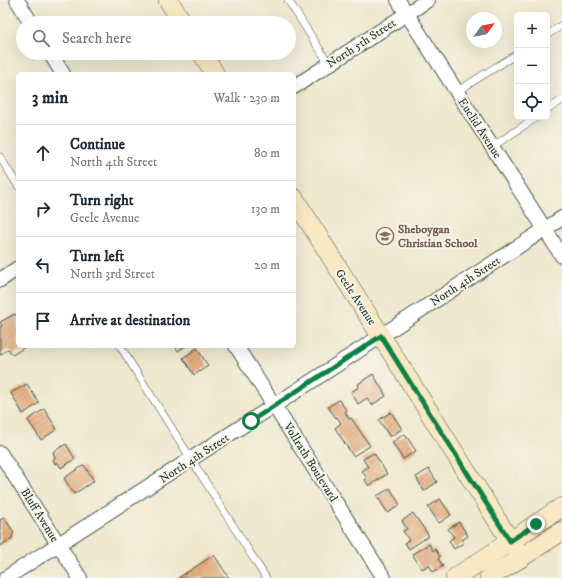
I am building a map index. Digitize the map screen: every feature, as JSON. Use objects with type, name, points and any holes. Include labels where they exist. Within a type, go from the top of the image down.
[{"type":"street","points":[[17,0],[27,16]]},
{"type":"street","points":[[168,0],[178,16]]},
{"type":"street","name":"Euclid Avenue","points":[[398,0],[562,256]]},
{"type":"street","name":"North 5th Street","points":[[296,86],[428,0]]},
{"type":"street","points":[[54,60],[62,72]]},
{"type":"street","points":[[206,60],[214,72]]},
{"type":"street","name":"Geele Avenue","points":[[296,201],[521,558]]},
{"type":"street","name":"North 4th Street","points":[[6,578],[562,218]]},
{"type":"street","points":[[0,280],[16,269]]},
{"type":"street","name":"Vollrath Boulevard","points":[[237,348],[384,578]]},
{"type":"street","name":"Bluff Avenue","points":[[0,453],[80,578]]},
{"type":"street","points":[[455,578],[562,507]]},
{"type":"street","points":[[489,578],[562,531]]},
{"type":"lane","points":[[288,0],[329,64]]},
{"type":"lane","points":[[550,33],[562,26]]},
{"type":"lane","points":[[456,92],[514,56]]},
{"type":"lane","points":[[550,108],[562,100]]},
{"type":"lane","points":[[492,146],[532,120]]},
{"type":"lane","points":[[1,161],[16,183]]},
{"type":"lane","points":[[121,348],[266,578]]},
{"type":"building","points":[[15,314],[16,315],[16,348],[23,348],[13,355],[8,349],[0,355],[0,327],[2,326],[0,322]]},
{"type":"building","points":[[197,348],[208,366],[194,375],[183,358]]},
{"type":"building","points":[[373,374],[386,396],[372,405],[367,398],[358,404],[351,392],[359,387],[358,384]]},
{"type":"building","points":[[27,384],[39,403],[23,414],[11,393]]},
{"type":"building","points":[[339,400],[347,411],[345,412],[349,419],[351,418],[370,446],[353,456],[335,428],[341,423],[328,407]]},
{"type":"building","points":[[44,409],[57,429],[41,440],[28,420]]},
{"type":"building","points":[[391,412],[402,429],[390,437],[379,420]]},
{"type":"building","points":[[405,434],[416,451],[403,459],[392,442]]},
{"type":"building","points":[[66,444],[75,459],[61,468],[57,462],[55,464],[53,452]]},
{"type":"building","points":[[374,453],[387,474],[369,486],[365,480],[367,478],[362,471],[368,467],[363,459]]},
{"type":"building","points":[[84,465],[94,481],[74,494],[64,478]]},
{"type":"building","points":[[429,469],[437,482],[424,491],[416,477]]},
{"type":"building","points":[[390,488],[400,505],[388,513],[377,496]]},
{"type":"building","points":[[440,499],[451,515],[439,523],[428,507]]},
{"type":"building","points":[[413,513],[429,536],[409,549],[405,543],[409,540],[403,531],[407,529],[402,521]]},
{"type":"building","points":[[4,517],[14,533],[12,535],[13,537],[0,546],[0,520]]},
{"type":"building","points":[[459,522],[468,536],[462,540],[464,543],[454,549],[449,541],[454,537],[448,529]]},
{"type":"building","points":[[429,544],[433,551],[435,549],[440,557],[438,559],[443,566],[433,572],[429,565],[422,569],[412,554]]},
{"type":"building","points":[[214,555],[229,578],[178,578]]},
{"type":"place","name":"Sheboygan Christian School","points":[[385,236]]},
{"type":"route","points":[[251,421],[381,336],[510,541],[536,524]]}]
